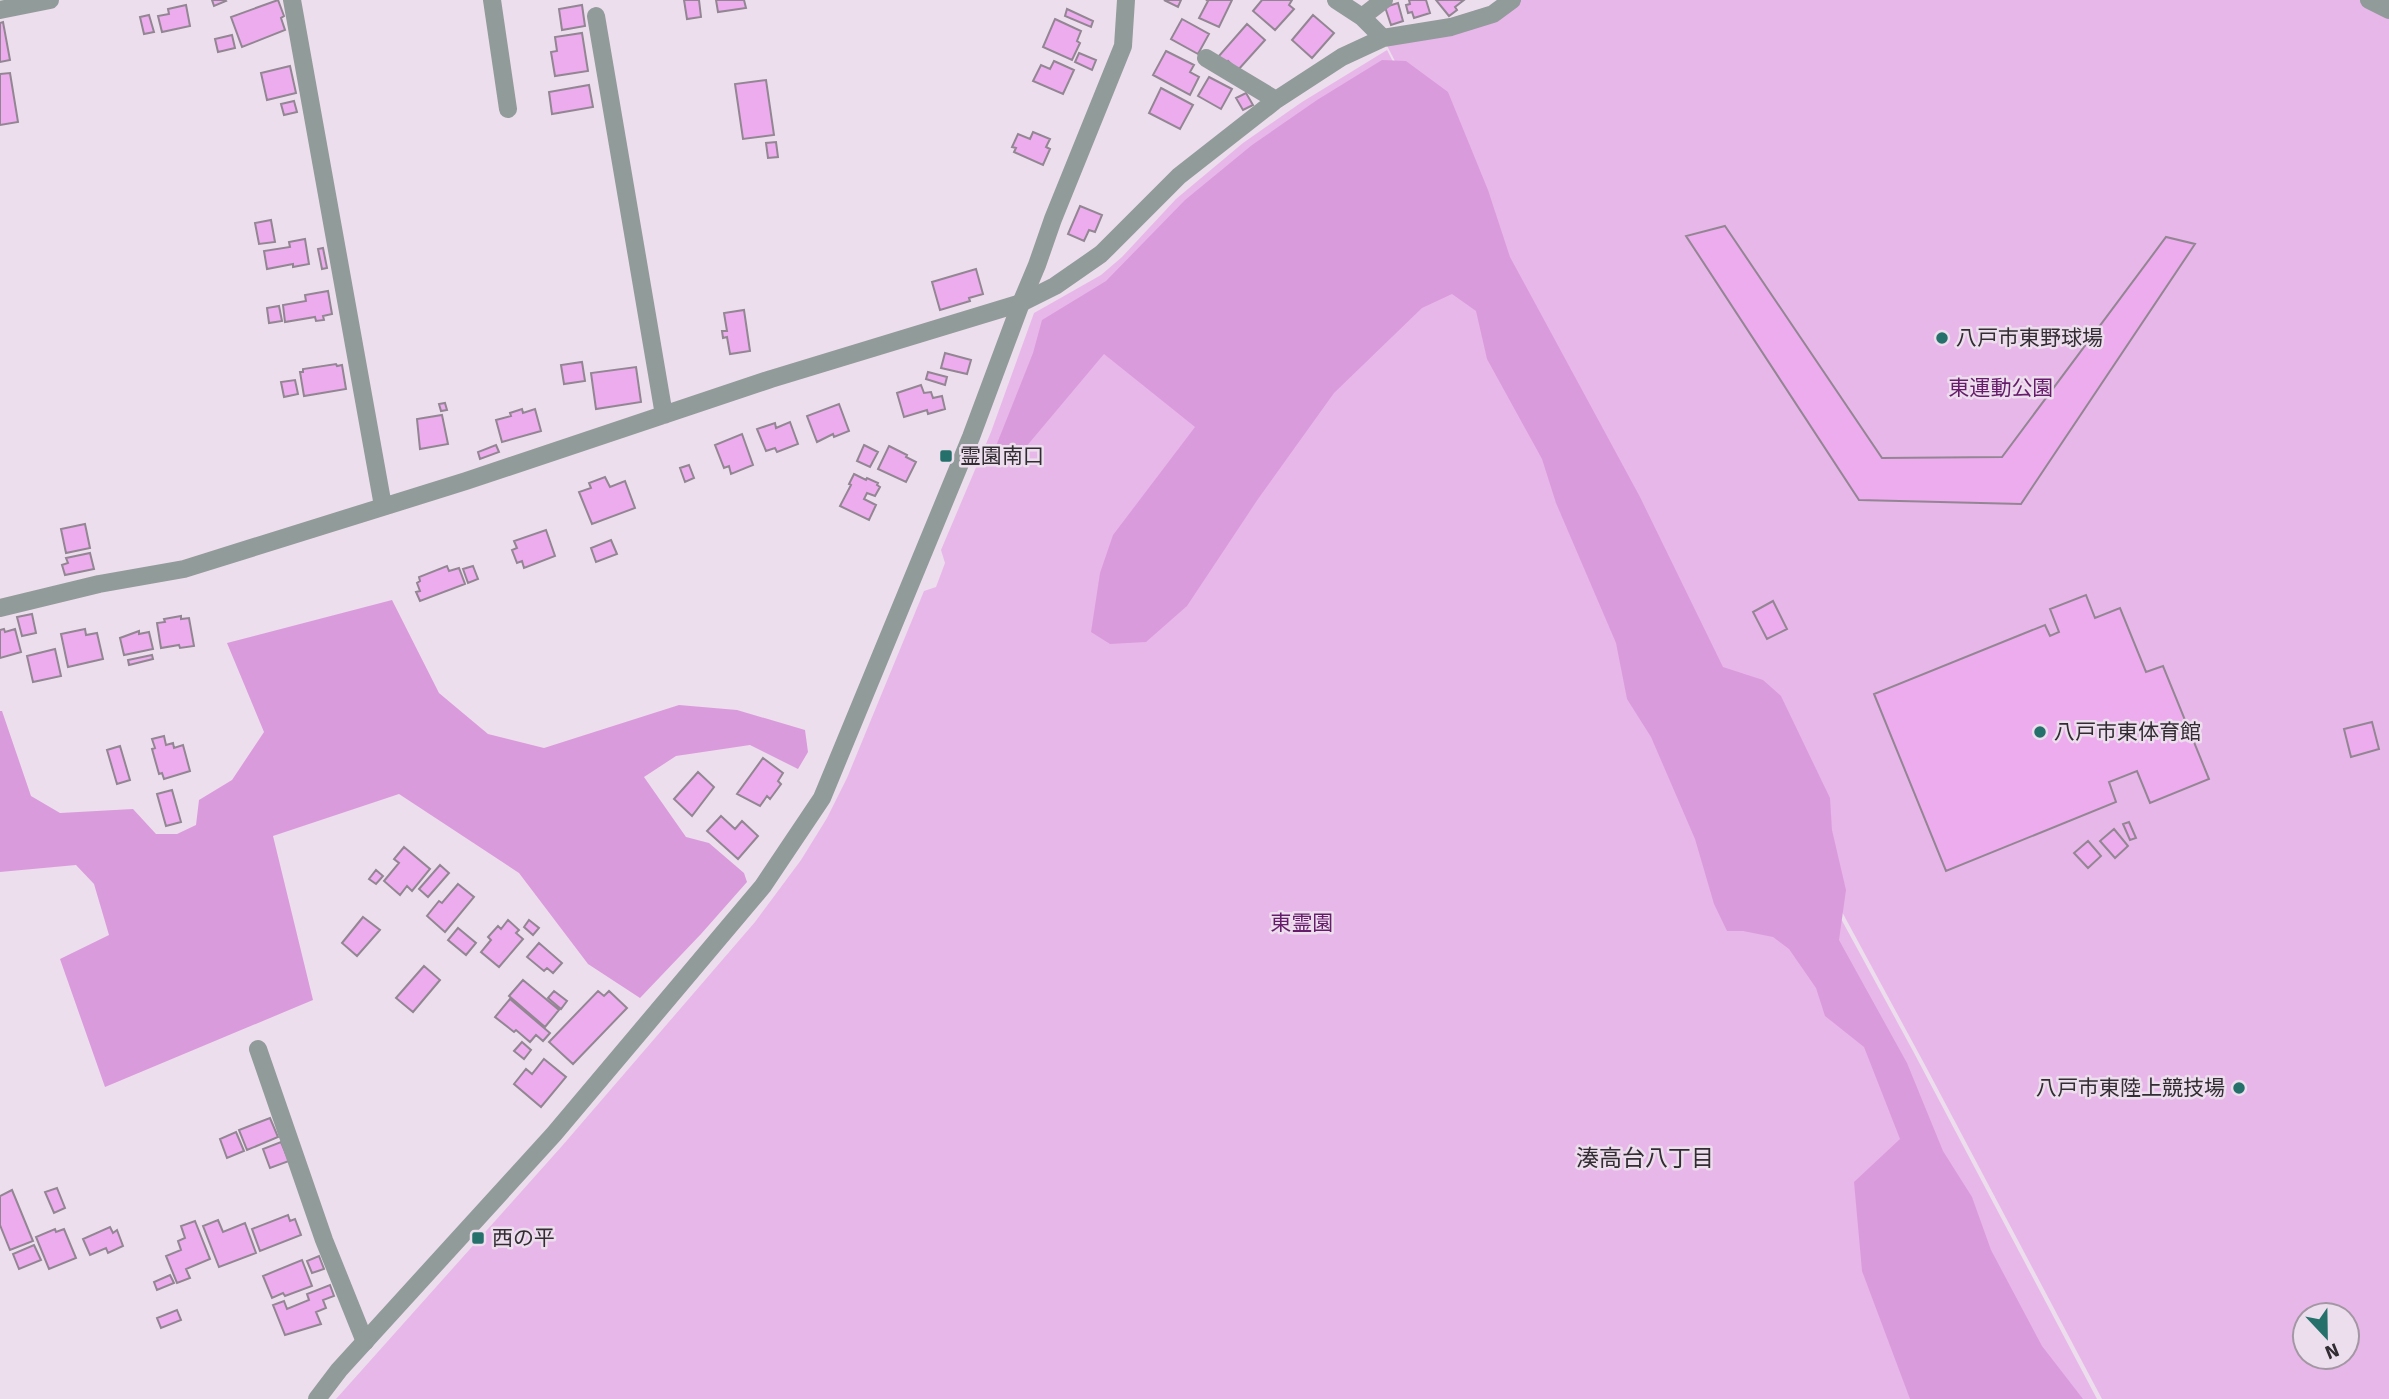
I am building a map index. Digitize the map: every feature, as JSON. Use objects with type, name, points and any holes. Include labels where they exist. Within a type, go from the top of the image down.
[{"type":"street","points":[[0,10],[50,0]]},
{"type":"street","points":[[292,0],[383,506]]},
{"type":"street","points":[[492,0],[508,109]]},
{"type":"street","points":[[317,1399],[365,1342],[554,1134],[763,886],[822,798],[971,437],[1123,46],[1126,0]]},
{"type":"street","points":[[1336,0],[1362,17],[1383,38]]},
{"type":"street","points":[[1362,17],[1384,0]]},
{"type":"street","points":[[0,608],[99,584],[184,569],[466,481],[771,379],[1021,303],[1055,286],[1101,254],[1179,176],[1276,100],[1342,57],[1383,38],[1451,27],[1493,14],[1512,0]]},
{"type":"street","points":[[2370,0],[2389,10]]},
{"type":"street","points":[[596,16],[664,415]]},
{"type":"street","points":[[1206,58],[1276,100]]},
{"type":"street","points":[[258,1049],[324,1240],[365,1342]]},
{"type":"green space","name":"東運動公園","points":[[1512,0],[2369,0],[2389,10],[2389,1399],[2102,1399],[1693,637],[1383,38]]},
{"type":"green space","name":"東霊園","points":[[1387,50],[1680,623],[1913,1051],[2097,1399],[336,1399],[562,1146],[755,922],[801,860],[827,818],[847,778],[924,591],[936,587],[945,563],[941,550],[991,432],[1034,313],[1101,275],[1122,257],[1176,199],[1243,143],[1302,102]]},
{"type":"shaded area","points":[[1382,60],[1406,61],[1448,92],[1488,190],[1510,257],[1640,497],[1723,667],[1763,680],[1781,696],[1830,798],[1832,830],[1846,890],[1839,940],[1907,1063],[1943,1151],[1972,1197],[1991,1250],[2042,1346],[2083,1399],[1910,1399],[1862,1271],[1854,1182],[1900,1139],[1864,1047],[1825,1016],[1816,988],[1789,949],[1773,937],[1727,931],[1714,904],[1695,839],[1651,737],[1627,699],[1616,643],[1556,503],[1542,459],[1487,359],[1476,311],[1452,294],[1422,308],[1334,393],[1258,499],[1187,606],[1146,642],[1110,644],[1091,632],[1100,573],[1113,535],[1195,427],[1104,354],[1015,460],[996,446],[1033,353],[1042,320],[1106,281],[1185,200],[1252,145]]},
{"type":"shaded area","points":[[392,600],[439,693],[488,734],[544,748],[679,705],[737,710],[805,730],[808,752],[798,769],[750,745],[676,756],[644,777],[686,837],[709,843],[744,873],[747,882],[640,998],[588,964],[519,873],[399,794],[273,836],[313,1000],[105,1087],[60,959],[109,935],[94,884],[76,865],[0,872],[0,711],[31,796],[60,813],[133,809],[156,834],[177,834],[196,825],[199,800],[232,780],[264,732],[227,643]]},
{"type":"building","points":[[212,0],[225,0],[226,1],[214,6]]},
{"type":"building","points":[[278,0],[284,16],[281,18],[285,30],[242,47],[231,17]]},
{"type":"building","points":[[684,0],[699,0],[701,17],[687,19]]},
{"type":"building","points":[[716,0],[744,0],[746,8],[718,12]]},
{"type":"building","points":[[1164,0],[1181,0],[1178,7]]},
{"type":"building","points":[[1206,0],[1232,0],[1219,27],[1199,18],[1208,1]]},
{"type":"building","points":[[1262,0],[1292,0],[1289,5],[1294,9],[1275,30],[1253,11]]},
{"type":"building","points":[[1409,0],[1426,0],[1430,13],[1414,18],[1412,12],[1408,13],[1406,5],[1410,4]]},
{"type":"building","points":[[1436,0],[1464,0],[1449,16]]},
{"type":"building","points":[[1398,3],[1403,21],[1391,25],[1385,7]]},
{"type":"building","points":[[186,5],[190,26],[162,32],[158,16],[169,14],[168,9]]},
{"type":"building","points":[[582,5],[585,26],[562,30],[559,9]]},
{"type":"building","points":[[1067,9],[1093,21],[1091,27],[1065,16]]},
{"type":"building","points":[[149,15],[154,32],[144,34],[140,17]]},
{"type":"building","points":[[1313,15],[1334,33],[1312,58],[1292,40]]},
{"type":"building","points":[[1055,19],[1081,31],[1077,41],[1080,43],[1072,60],[1043,47]]},
{"type":"building","points":[[1182,19],[1209,34],[1198,54],[1171,39]]},
{"type":"building","points":[[3,22],[10,60],[0,62],[0,23]]},
{"type":"building","points":[[1247,24],[1265,40],[1238,70],[1218,57]]},
{"type":"building","points":[[582,33],[588,71],[555,76],[551,52],[557,51],[555,37]]},
{"type":"building","points":[[232,35],[235,48],[218,52],[215,39]]},
{"type":"building","points":[[1166,51],[1194,65],[1190,72],[1199,77],[1190,95],[1153,75]]},
{"type":"building","points":[[1079,53],[1096,60],[1092,70],[1075,62]]},
{"type":"building","points":[[1054,61],[1074,70],[1063,94],[1033,81],[1041,65],[1050,69]]},
{"type":"building","points":[[290,66],[296,93],[267,100],[261,73]]},
{"type":"building","points":[[10,73],[18,122],[0,125],[0,74]]},
{"type":"building","points":[[1209,77],[1232,89],[1221,109],[1198,96]]},
{"type":"building","points":[[766,80],[774,135],[743,139],[735,84]]},
{"type":"building","points":[[589,85],[593,107],[552,114],[549,92]]},
{"type":"building","points":[[1161,88],[1193,105],[1180,129],[1149,113]]},
{"type":"building","points":[[1246,93],[1253,105],[1243,110],[1236,98]]},
{"type":"building","points":[[294,101],[297,112],[284,115],[281,104]]},
{"type":"building","points":[[1033,132],[1050,139],[1046,147],[1050,149],[1043,165],[1014,152],[1016,148],[1012,147],[1018,134],[1030,139]]},
{"type":"building","points":[[776,142],[778,157],[768,158],[766,143]]},
{"type":"building","points":[[1080,206],[1102,215],[1095,232],[1089,230],[1084,241],[1068,234]]},
{"type":"building","points":[[271,220],[275,242],[259,244],[255,223]]},
{"type":"building","points":[[1725,226],[1882,458],[2002,457],[2166,237],[2195,244],[2021,504],[1859,500],[1686,236]]},
{"type":"building","points":[[305,239],[309,264],[267,269],[264,251],[290,247],[289,242]]},
{"type":"building","points":[[323,248],[327,268],[322,269],[318,249]]},
{"type":"building","points":[[976,269],[983,294],[940,310],[932,282]]},
{"type":"building","points":[[328,291],[332,314],[323,316],[324,320],[316,321],[315,317],[285,322],[283,305],[306,301],[305,295]]},
{"type":"building","points":[[279,306],[282,321],[269,323],[267,308]]},
{"type":"building","points":[[744,310],[750,351],[730,354],[727,337],[723,338],[722,331],[727,331],[724,313]]},
{"type":"building","points":[[945,353],[971,360],[967,374],[941,368]]},
{"type":"building","points":[[582,362],[585,381],[564,384],[561,365]]},
{"type":"building","points":[[342,365],[346,389],[304,396],[300,372],[303,372],[303,369]]},
{"type":"building","points":[[636,367],[641,402],[596,409],[591,373]]},
{"type":"building","points":[[928,372],[947,377],[945,385],[926,379]]},
{"type":"building","points":[[295,380],[298,394],[284,397],[281,382]]},
{"type":"building","points":[[921,385],[924,393],[931,392],[933,398],[942,396],[945,409],[928,414],[927,410],[904,417],[897,393]]},
{"type":"building","points":[[445,403],[447,410],[441,411],[439,404]]},
{"type":"building","points":[[839,404],[849,431],[834,437],[833,434],[817,442],[807,416]]},
{"type":"building","points":[[522,409],[523,413],[535,409],[541,431],[502,442],[496,420],[511,416],[510,413]]},
{"type":"building","points":[[442,415],[448,444],[420,449],[417,419]]},
{"type":"building","points":[[790,422],[798,444],[777,452],[775,448],[766,451],[757,429],[775,423],[776,428]]},
{"type":"building","points":[[742,434],[753,465],[731,474],[729,466],[724,468],[715,445]]},
{"type":"building","points":[[496,445],[499,452],[480,459],[478,452]]},
{"type":"building","points":[[864,445],[878,452],[870,467],[857,461]]},
{"type":"building","points":[[889,446],[916,462],[906,482],[878,469]]},
{"type":"building","points":[[689,465],[694,478],[685,482],[680,468]]},
{"type":"building","points":[[854,474],[878,483],[880,487],[875,496],[867,493],[864,499],[876,505],[869,520],[840,506]]},
{"type":"building","points":[[605,477],[610,487],[625,481],[635,508],[592,524],[579,492],[591,488],[589,483]]},
{"type":"building","points":[[85,524],[90,548],[66,553],[61,529]]},
{"type":"building","points":[[546,530],[555,556],[524,568],[522,561],[517,563],[512,550],[517,548],[514,541]]},
{"type":"building","points":[[611,540],[617,554],[596,562],[591,548]]},
{"type":"building","points":[[90,553],[94,569],[65,575],[62,565],[68,563],[66,558]]},
{"type":"building","points":[[447,566],[449,571],[459,568],[465,584],[420,601],[416,592],[420,591],[417,583],[420,581],[419,577]]},
{"type":"building","points":[[473,566],[478,579],[468,583],[463,569]]},
{"type":"building","name":"八戸市東体育館","points":[[2086,595],[2095,618],[2120,608],[2146,672],[2163,666],[2209,779],[2150,803],[2137,771],[2109,782],[2116,802],[1946,871],[1874,694],[2045,625],[2050,636],[2059,632],[2050,609]]},
{"type":"building","points":[[1773,601],[1787,629],[1767,639],[1753,612]]},
{"type":"building","points":[[32,614],[36,633],[22,636],[17,617]]},
{"type":"building","points":[[181,616],[181,619],[189,618],[194,646],[161,648],[157,623]]},
{"type":"building","points":[[4,629],[5,632],[15,629],[21,652],[0,658],[0,630]]},
{"type":"building","points":[[85,629],[86,635],[97,633],[103,659],[68,667],[61,634]]},
{"type":"building","points":[[139,631],[139,634],[149,632],[153,649],[124,655],[120,638]]},
{"type":"building","points":[[55,649],[61,676],[33,682],[27,656]]},
{"type":"building","points":[[152,655],[153,659],[129,665],[128,660]]},
{"type":"building","points":[[2372,722],[2379,749],[2351,757],[2344,729]]},
{"type":"building","points":[[164,736],[166,745],[173,743],[174,748],[183,745],[190,771],[164,779],[162,773],[159,774],[152,739]]},
{"type":"building","points":[[120,746],[130,780],[117,784],[107,750]]},
{"type":"building","points":[[763,758],[783,773],[778,781],[781,784],[770,799],[767,796],[760,806],[737,794]]},
{"type":"building","points":[[698,772],[714,787],[692,816],[674,799]]},
{"type":"building","points":[[172,790],[181,822],[166,826],[157,794]]},
{"type":"building","points":[[721,816],[735,829],[742,821],[758,836],[738,859],[707,831]]},
{"type":"building","points":[[2129,822],[2136,838],[2130,840],[2123,824]]},
{"type":"building","points":[[2114,829],[2128,846],[2115,858],[2100,841]]},
{"type":"building","points":[[2088,841],[2101,856],[2088,868],[2074,853]]},
{"type":"building","points":[[404,847],[430,869],[412,891],[407,886],[400,895],[384,881],[399,863],[394,859]]},
{"type":"building","points":[[440,865],[449,873],[428,897],[419,889]]},
{"type":"building","points":[[376,870],[383,876],[376,884],[369,879]]},
{"type":"building","points":[[458,884],[474,897],[445,932],[427,916]]},
{"type":"building","points":[[363,917],[380,930],[357,956],[342,943]]},
{"type":"building","points":[[508,920],[519,930],[516,933],[523,939],[499,967],[481,952],[491,940],[488,937],[498,926],[501,929]]},
{"type":"building","points":[[529,920],[539,928],[533,935],[524,927]]},
{"type":"building","points":[[458,928],[476,943],[466,955],[448,940]]},
{"type":"building","points":[[539,943],[562,963],[553,973],[547,968],[544,971],[527,957]]},
{"type":"building","points":[[424,966],[440,980],[413,1012],[396,998]]},
{"type":"building","points":[[523,980],[559,1010],[545,1027],[509,996]]},
{"type":"building","points":[[554,991],[567,1001],[561,1009],[548,998]]},
{"type":"building","points":[[598,991],[604,996],[609,991],[627,1008],[573,1064],[549,1042]]},
{"type":"building","points":[[510,999],[550,1033],[543,1041],[536,1035],[530,1042],[495,1017]]},
{"type":"building","points":[[522,1042],[531,1050],[524,1059],[514,1051]]},
{"type":"building","points":[[544,1059],[566,1077],[541,1107],[514,1084],[526,1069],[532,1074]]},
{"type":"building","points":[[270,1118],[278,1137],[247,1150],[239,1130]]},
{"type":"building","points":[[236,1132],[244,1151],[227,1158],[220,1139]]},
{"type":"building","points":[[281,1142],[289,1161],[270,1168],[263,1149]]},
{"type":"building","points":[[57,1188],[65,1208],[54,1213],[45,1192]]},
{"type":"building","points":[[12,1190],[33,1241],[10,1250],[0,1225],[0,1196]]},
{"type":"building","points":[[288,1215],[290,1221],[295,1219],[301,1235],[260,1251],[252,1229]]},
{"type":"building","points":[[218,1220],[223,1232],[245,1223],[256,1253],[219,1267],[203,1226]]},
{"type":"building","points":[[195,1221],[210,1259],[186,1269],[190,1278],[177,1283],[166,1256],[181,1250],[178,1241],[185,1238],[181,1226]]},
{"type":"building","points":[[110,1227],[113,1233],[117,1230],[123,1246],[108,1253],[106,1248],[90,1255],[83,1239]]},
{"type":"building","points":[[55,1229],[56,1232],[64,1229],[76,1258],[49,1269],[36,1237]]},
{"type":"building","points":[[34,1245],[41,1260],[19,1269],[13,1254]]},
{"type":"building","points":[[319,1256],[324,1269],[312,1273],[307,1261]]},
{"type":"building","points":[[302,1260],[312,1286],[272,1298],[263,1276]]},
{"type":"building","points":[[170,1275],[174,1283],[157,1290],[154,1282]]},
{"type":"building","points":[[330,1285],[334,1296],[323,1300],[326,1308],[316,1312],[321,1324],[285,1335],[273,1305],[284,1301],[287,1309],[309,1300],[307,1294]]},
{"type":"building","points":[[177,1310],[181,1320],[161,1328],[157,1318]]},
{"type":"place","name":"八戸市東野球場","points":[[1942,338]]},
{"type":"place","name":"霊園南口","points":[[946,456]]},
{"type":"place","name":"八戸市東体育館","points":[[2040,732]]},
{"type":"place","name":"八戸市東陸上競技場","points":[[2239,1088]]},
{"type":"place","name":"西の平","points":[[478,1238]]},
{"type":"district","name":"湊高台八丁目","points":[[1645,1158]]}]
